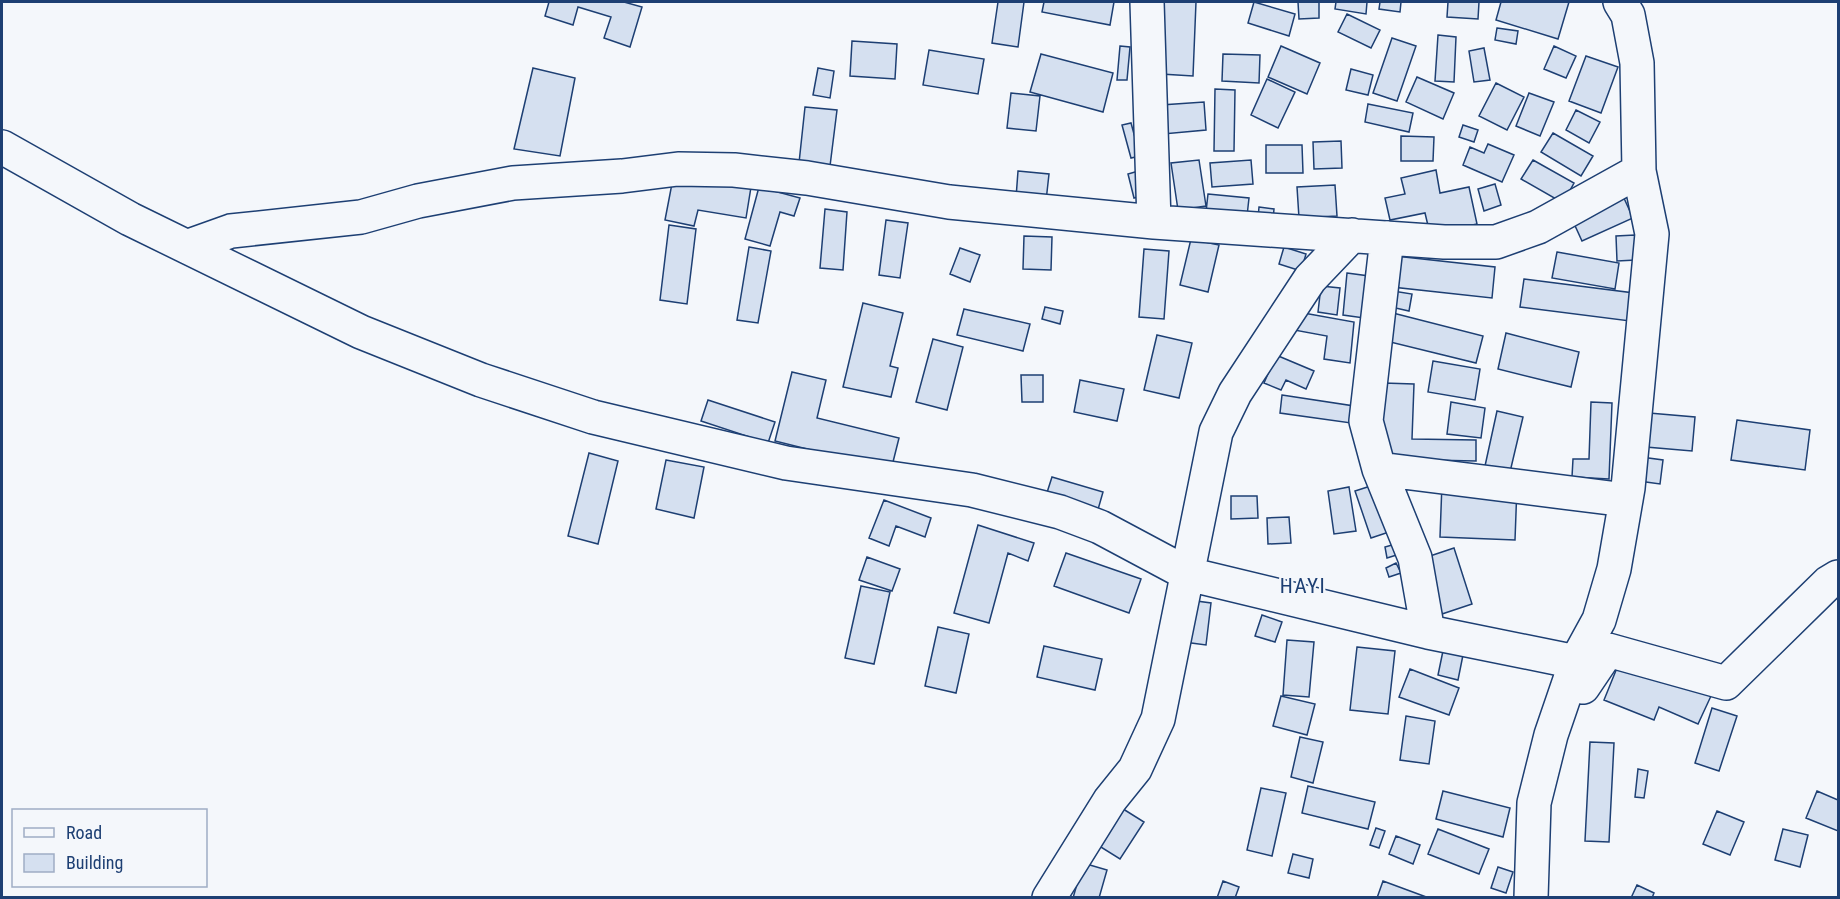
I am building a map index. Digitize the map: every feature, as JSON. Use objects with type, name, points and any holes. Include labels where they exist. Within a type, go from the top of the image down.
[{"type":"street","points":[[1147,2],[1154,222]]},
{"type":"street","points":[[1532,897],[1534,803],[1551,735],[1576,662],[1599,620],[1614,569],[1626,500],[1652,234],[1639,171],[1637,63],[1628,15],[1620,2]]},
{"type":"street","points":[[2,147],[130,219],[361,332],[481,380],[593,417],[786,463],[972,490],[1060,512],[1100,527],[1188,574],[1428,632],[1576,662]]},
{"type":"street","points":[[189,246],[231,231],[361,217],[418,201],[513,183],[622,176],[678,169],[734,170],[797,177],[949,202],[1154,222],[1444,243],[1496,242],[1539,226],[1639,171]]},
{"type":"street","points":[[1049,897],[1110,801],[1135,769],[1158,719],[1216,432],[1235,393],[1310,279],[1352,235]]},
{"type":"street","points":[[1387,238],[1366,421],[1379,469],[1415,558],[1428,632]]},
{"type":"street","points":[[1379,469],[1626,500]]},
{"type":"street","points":[[1551,735],[1608,650],[1726,683],[1828,583],[1839,577]]},
{"type":"building","points":[[549,2],[624,2],[642,7],[630,47],[604,38],[611,17],[578,7],[573,25],[545,16]]},
{"type":"building","points":[[998,2],[1024,2],[1018,47],[992,43]]},
{"type":"building","points":[[1044,2],[1114,2],[1110,25],[1042,12]]},
{"type":"building","points":[[1164,2],[1196,2],[1193,76],[1161,74]]},
{"type":"building","points":[[1254,2],[1295,14],[1289,36],[1248,23]]},
{"type":"building","points":[[1298,2],[1319,2],[1319,18],[1299,19]]},
{"type":"building","points":[[1336,2],[1367,2],[1366,14],[1335,9]]},
{"type":"building","points":[[1380,2],[1401,2],[1400,12],[1379,9]]},
{"type":"building","points":[[1448,2],[1479,2],[1478,19],[1447,17]]},
{"type":"building","points":[[1501,2],[1569,2],[1558,39],[1496,20]]},
{"type":"building","points":[[1347,14],[1380,30],[1371,48],[1338,32]]},
{"type":"building","points":[[1497,28],[1518,31],[1516,44],[1495,40]]},
{"type":"building","points":[[1438,35],[1456,37],[1454,82],[1435,81]]},
{"type":"building","points":[[1392,38],[1416,46],[1397,101],[1373,93]]},
{"type":"building","points":[[852,41],[897,44],[895,79],[850,76]]},
{"type":"building","points":[[1120,46],[1130,47],[1127,80],[1117,80]]},
{"type":"building","points":[[1281,46],[1320,63],[1307,94],[1268,77]]},
{"type":"building","points":[[1554,46],[1576,56],[1566,78],[1544,69]]},
{"type":"building","points":[[1484,48],[1490,80],[1474,82],[1469,51]]},
{"type":"building","points":[[929,50],[984,59],[978,94],[923,85]]},
{"type":"building","points":[[1041,54],[1113,73],[1103,112],[1030,92]]},
{"type":"building","points":[[1223,54],[1260,55],[1259,83],[1222,81]]},
{"type":"building","points":[[1586,56],[1618,67],[1601,113],[1569,101]]},
{"type":"building","points":[[533,68],[575,78],[560,156],[514,149]]},
{"type":"building","points":[[818,68],[834,71],[830,98],[813,95]]},
{"type":"building","points":[[1351,69],[1373,75],[1368,95],[1346,90]]},
{"type":"building","points":[[1417,77],[1454,93],[1443,119],[1406,102]]},
{"type":"building","points":[[1267,79],[1295,92],[1278,128],[1251,115]]},
{"type":"building","points":[[1496,83],[1524,97],[1507,130],[1479,116]]},
{"type":"building","points":[[1215,89],[1235,90],[1234,151],[1214,151]]},
{"type":"building","points":[[1011,93],[1040,96],[1036,131],[1007,128]]},
{"type":"building","points":[[1529,93],[1554,102],[1540,136],[1516,126]]},
{"type":"building","points":[[1204,102],[1206,130],[1163,134],[1161,105]]},
{"type":"building","points":[[1368,104],[1413,113],[1409,132],[1365,122]]},
{"type":"building","points":[[805,107],[837,110],[830,166],[799,163]]},
{"type":"building","points":[[1576,110],[1600,122],[1589,143],[1566,130]]},
{"type":"building","points":[[1131,123],[1140,156],[1131,158],[1122,125]]},
{"type":"building","points":[[1463,125],[1478,130],[1474,142],[1459,137]]},
{"type":"building","points":[[1553,133],[1593,156],[1581,176],[1541,152]]},
{"type":"building","points":[[1401,136],[1434,137],[1433,161],[1401,161]]},
{"type":"building","points":[[1341,141],[1342,168],[1314,169],[1313,142]]},
{"type":"building","points":[[1488,144],[1514,155],[1502,182],[1463,165],[1470,147],[1484,153]]},
{"type":"building","points":[[1266,145],[1302,145],[1303,173],[1266,173]]},
{"type":"building","points":[[1199,160],[1206,206],[1178,210],[1171,163]]},
{"type":"building","points":[[1251,160],[1253,184],[1212,187],[1210,163]]},
{"type":"building","points":[[1533,160],[1574,183],[1563,203],[1521,179]]},
{"type":"building","points":[[1142,170],[1149,194],[1134,198],[1128,174]]},
{"type":"building","points":[[1436,170],[1440,193],[1469,187],[1477,224],[1430,234],[1425,213],[1390,220],[1385,198],[1405,194],[1401,178]]},
{"type":"building","points":[[1018,171],[1049,174],[1046,201],[1016,198]]},
{"type":"building","points":[[674,173],[751,187],[746,218],[698,210],[694,226],[665,220]]},
{"type":"building","points":[[1495,184],[1501,205],[1484,211],[1478,189]]},
{"type":"building","points":[[1335,185],[1337,216],[1299,218],[1297,187]]},
{"type":"building","points":[[759,187],[800,198],[794,216],[780,212],[770,246],[745,239]]},
{"type":"building","points":[[1208,194],[1249,198],[1247,216],[1206,212]]},
{"type":"building","points":[[1623,196],[1633,218],[1582,241],[1572,219]]},
{"type":"building","points":[[1259,207],[1274,209],[1273,220],[1258,218]]},
{"type":"building","points":[[825,209],[847,212],[843,270],[820,268]]},
{"type":"building","points":[[886,220],[908,223],[900,278],[879,275]]},
{"type":"building","points":[[669,225],[696,229],[687,304],[660,300]]},
{"type":"building","points":[[1635,235],[1636,260],[1617,261],[1616,236]]},
{"type":"building","points":[[1024,236],[1052,237],[1051,270],[1023,269]]},
{"type":"building","points":[[1191,239],[1219,245],[1208,292],[1180,285]]},
{"type":"building","points":[[749,247],[771,251],[758,323],[737,320]]},
{"type":"building","points":[[1284,247],[1306,254],[1301,271],[1279,264]]},
{"type":"building","points":[[960,248],[980,255],[970,282],[950,274]]},
{"type":"building","points":[[1144,249],[1169,251],[1164,319],[1139,317]]},
{"type":"building","points":[[1557,252],[1619,263],[1615,289],[1552,278]]},
{"type":"building","points":[[1395,256],[1495,267],[1492,298],[1392,287]]},
{"type":"building","points":[[1347,273],[1369,276],[1364,318],[1343,315]]},
{"type":"building","points":[[1524,279],[1634,293],[1630,321],[1520,307]]},
{"type":"building","points":[[1321,286],[1340,288],[1337,315],[1318,312]]},
{"type":"building","points":[[1393,291],[1412,294],[1409,311],[1391,307]]},
{"type":"building","points":[[863,303],[903,313],[890,366],[898,368],[891,397],[843,387]]},
{"type":"building","points":[[1045,307],[1063,311],[1060,324],[1042,319]]},
{"type":"building","points":[[964,309],[1030,324],[1023,351],[957,335]]},
{"type":"building","points":[[1298,312],[1354,322],[1350,363],[1324,359],[1327,336],[1294,330]]},
{"type":"building","points":[[1389,312],[1483,336],[1476,363],[1382,340]]},
{"type":"building","points":[[1506,333],[1579,352],[1571,387],[1498,369]]},
{"type":"building","points":[[1157,335],[1192,343],[1179,398],[1144,390]]},
{"type":"building","points":[[933,339],[963,347],[947,410],[916,402]]},
{"type":"building","points":[[1276,355],[1314,371],[1306,389],[1286,380],[1281,390],[1264,383]]},
{"type":"building","points":[[1433,361],[1480,369],[1475,400],[1428,392]]},
{"type":"building","points":[[792,372],[826,380],[817,418],[899,438],[891,470],[775,441]]},
{"type":"building","points":[[1021,375],[1043,375],[1043,402],[1022,402]]},
{"type":"building","points":[[1080,380],[1124,389],[1117,421],[1074,412]]},
{"type":"building","points":[[1383,383],[1414,384],[1412,439],[1476,440],[1476,461],[1382,459]]},
{"type":"building","points":[[1282,395],[1354,406],[1351,423],[1280,413]]},
{"type":"building","points":[[708,400],[775,422],[768,443],[701,421]]},
{"type":"building","points":[[1451,402],[1485,408],[1481,438],[1447,434]]},
{"type":"building","points":[[1591,402],[1612,403],[1609,479],[1572,477],[1573,459],[1589,459]]},
{"type":"building","points":[[1497,411],[1523,417],[1510,472],[1485,466]]},
{"type":"building","points":[[1649,413],[1695,417],[1692,451],[1646,447]]},
{"type":"building","points":[[1737,420],[1810,430],[1805,470],[1731,460]]},
{"type":"building","points":[[589,453],[618,461],[598,544],[568,536]]},
{"type":"building","points":[[1641,457],[1663,460],[1660,484],[1639,481]]},
{"type":"building","points":[[666,460],[704,467],[694,518],[656,509]]},
{"type":"building","points":[[1052,477],[1103,492],[1095,520],[1043,505]]},
{"type":"building","points":[[1380,483],[1395,530],[1371,538],[1355,491]]},
{"type":"building","points":[[1442,483],[1517,486],[1515,540],[1440,537]]},
{"type":"building","points":[[1349,487],[1356,531],[1334,534],[1328,491]]},
{"type":"building","points":[[1231,496],[1257,496],[1258,518],[1231,519]]},
{"type":"building","points":[[884,500],[931,518],[925,537],[896,526],[889,546],[869,538]]},
{"type":"building","points":[[1289,517],[1291,543],[1268,544],[1267,518]]},
{"type":"building","points":[[978,525],[1034,543],[1028,561],[1008,553],[989,623],[954,613]]},
{"type":"building","points":[[1399,543],[1403,553],[1387,558],[1385,547]]},
{"type":"building","points":[[1454,548],[1472,604],[1442,614],[1424,558]]},
{"type":"building","points":[[1066,553],[1141,579],[1129,613],[1054,586]]},
{"type":"building","points":[[867,557],[900,569],[892,591],[859,580]]},
{"type":"building","points":[[1396,563],[1401,573],[1389,577],[1386,568]]},
{"type":"building","points":[[861,586],[890,592],[874,664],[845,658]]},
{"type":"building","points":[[1189,600],[1211,603],[1206,645],[1184,642]]},
{"type":"building","points":[[1262,615],[1282,622],[1275,642],[1255,636]]},
{"type":"building","points":[[938,627],[969,634],[956,693],[925,686]]},
{"type":"building","points":[[1287,640],[1314,642],[1309,697],[1283,695]]},
{"type":"building","points":[[1044,646],[1102,659],[1095,690],[1037,677]]},
{"type":"building","points":[[1444,646],[1464,650],[1458,680],[1438,675]]},
{"type":"building","points":[[1357,647],[1395,651],[1388,714],[1350,710]]},
{"type":"building","points":[[1621,658],[1711,696],[1698,724],[1659,707],[1654,720],[1604,700]]},
{"type":"building","points":[[1410,669],[1459,688],[1449,715],[1399,697]]},
{"type":"building","points":[[1281,696],[1315,704],[1307,735],[1273,726]]},
{"type":"building","points":[[1712,708],[1737,716],[1719,771],[1695,763]]},
{"type":"building","points":[[1406,716],[1435,721],[1429,764],[1400,760]]},
{"type":"building","points":[[1300,737],[1323,742],[1313,783],[1291,777]]},
{"type":"building","points":[[1590,742],[1614,743],[1609,842],[1585,841]]},
{"type":"building","points":[[1638,769],[1648,771],[1644,798],[1635,797]]},
{"type":"building","points":[[1308,786],[1375,802],[1368,829],[1302,813]]},
{"type":"building","points":[[1261,788],[1286,793],[1272,856],[1247,850]]},
{"type":"building","points":[[1443,791],[1510,808],[1503,837],[1436,819]]},
{"type":"building","points":[[1817,791],[1838,800],[1838,831],[1806,818]]},
{"type":"building","points":[[1120,807],[1144,822],[1120,859],[1096,844]]},
{"type":"building","points":[[1717,811],[1744,822],[1730,855],[1703,844]]},
{"type":"building","points":[[1376,828],[1385,831],[1379,848],[1370,845]]},
{"type":"building","points":[[1438,829],[1489,849],[1479,874],[1428,854]]},
{"type":"building","points":[[1783,829],[1808,835],[1800,867],[1775,860]]},
{"type":"building","points":[[1396,836],[1420,845],[1413,864],[1389,854]]},
{"type":"building","points":[[1293,854],[1313,859],[1309,878],[1288,873]]},
{"type":"building","points":[[1083,863],[1107,870],[1099,898],[1073,898]]},
{"type":"building","points":[[1498,867],[1513,872],[1506,893],[1491,888]]},
{"type":"building","points":[[1223,881],[1239,887],[1235,898],[1217,898]]},
{"type":"building","points":[[1383,881],[1429,898],[1377,898]]},
{"type":"building","points":[[1637,885],[1654,893],[1652,898],[1631,898]]},
{"type":"district","name":"HAYI","points":[[1303,586]]}]
